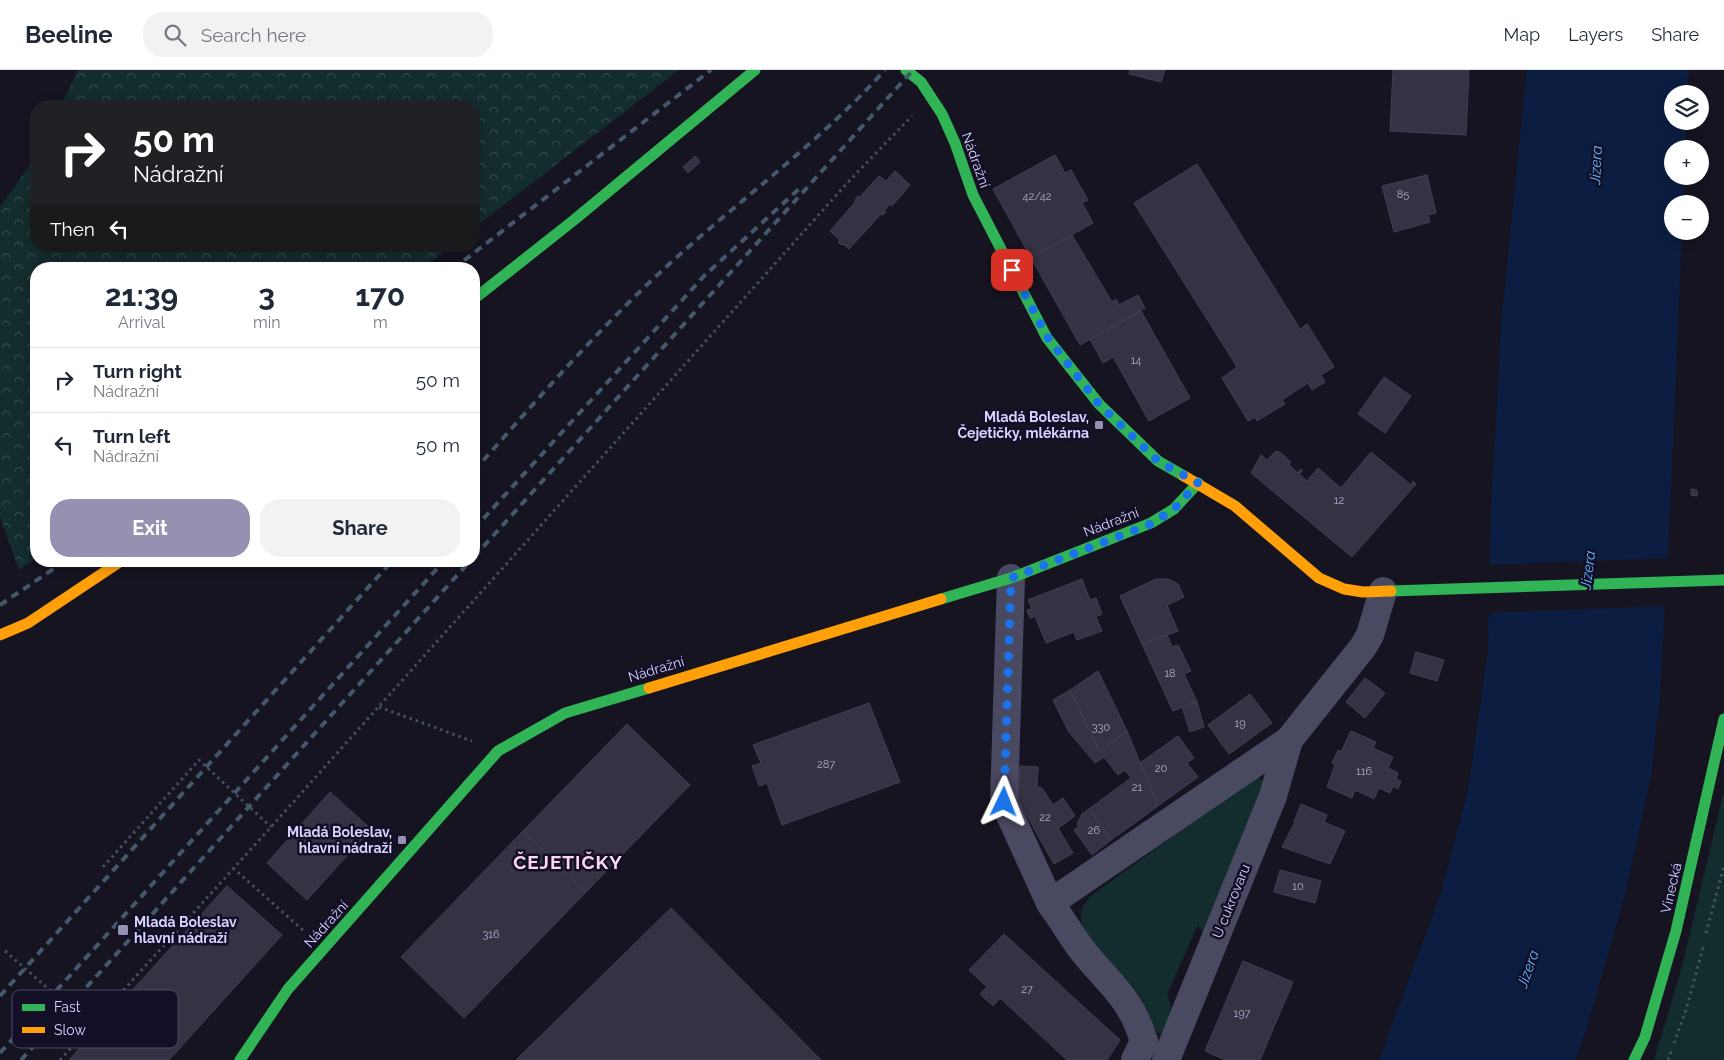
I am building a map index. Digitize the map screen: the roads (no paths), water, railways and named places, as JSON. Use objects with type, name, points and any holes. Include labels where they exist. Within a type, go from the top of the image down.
[{"type":"street","points":[[480,294],[574,220],[755,70]]},
{"type":"street","name":"Nádražní","points":[[906,70],[931,96],[955,143],[976,202],[1058,354],[1099,404],[1151,455],[1177,473],[1198,483],[1235,506],[1319,578],[1344,589],[1363,592],[1675,580],[1724,580]]},
{"type":"street","name":"Nádražní","points":[[240,1060],[288,989],[498,751],[565,713],[1011,578],[1151,524],[1174,509],[1198,483]]},
{"type":"street","points":[[0,635],[28,623],[112,567]]},
{"type":"street","points":[[1011,578],[1004,802],[1050,903],[1082,950],[1131,1007],[1144,1041],[1144,1058]]},
{"type":"street","name":"U cukrovaru","points":[[1050,903],[1289,740],[1363,647],[1370,635],[1383,591]]},
{"type":"street","name":"Vinecká","points":[[1634,1060],[1644,1037],[1676,931],[1724,719]]},
{"type":"street","name":"U cukrovaru","points":[[1166,1060],[1273,796],[1289,740]]},
{"type":"water","name":"Jizera","points":[[1527,70],[1689,70],[1688,85],[1664,85],[1664,130],[1686,130],[1685,140],[1664,140],[1664,185],[1684,185],[1683,195],[1664,195],[1664,240],[1682,240],[1660,697],[1651,777],[1626,891],[1587,1028],[1575,1060],[1379,1060],[1441,893],[1468,790],[1488,650],[1491,506],[1502,314]]},
{"type":"railway","points":[[480,248],[711,70]]},
{"type":"railway","points":[[480,464],[567,366],[640,291],[693,243],[806,147],[860,97],[885,70]]},
{"type":"railway","points":[[480,550],[913,70]]},
{"type":"railway","points":[[480,522],[704,276],[800,188]]},
{"type":"railway","points":[[462,262],[475,252]]},
{"type":"railway","points":[[0,605],[56,567]]},
{"type":"railway","points":[[0,996],[387,567]]},
{"type":"railway","points":[[57,990],[439,567]]},
{"type":"railway","points":[[84,990],[465,567]]},
{"type":"railway","points":[[0,1053],[12,1040]]},
{"type":"railway","points":[[21,1060],[32,1048]]},
{"type":"place","name":"Mladá Boleslav, Čejetičky, mlékárna","points":[[1099,425]]},
{"type":"place","name":"Mladá Boleslav, hlavní nádraží","points":[[402,840]]},
{"type":"place","name":"Mladá Boleslav hlavní nádraží","points":[[123,930]]},
{"type":"district","name":"ČEJETIČKY","points":[[568,862]]}]
